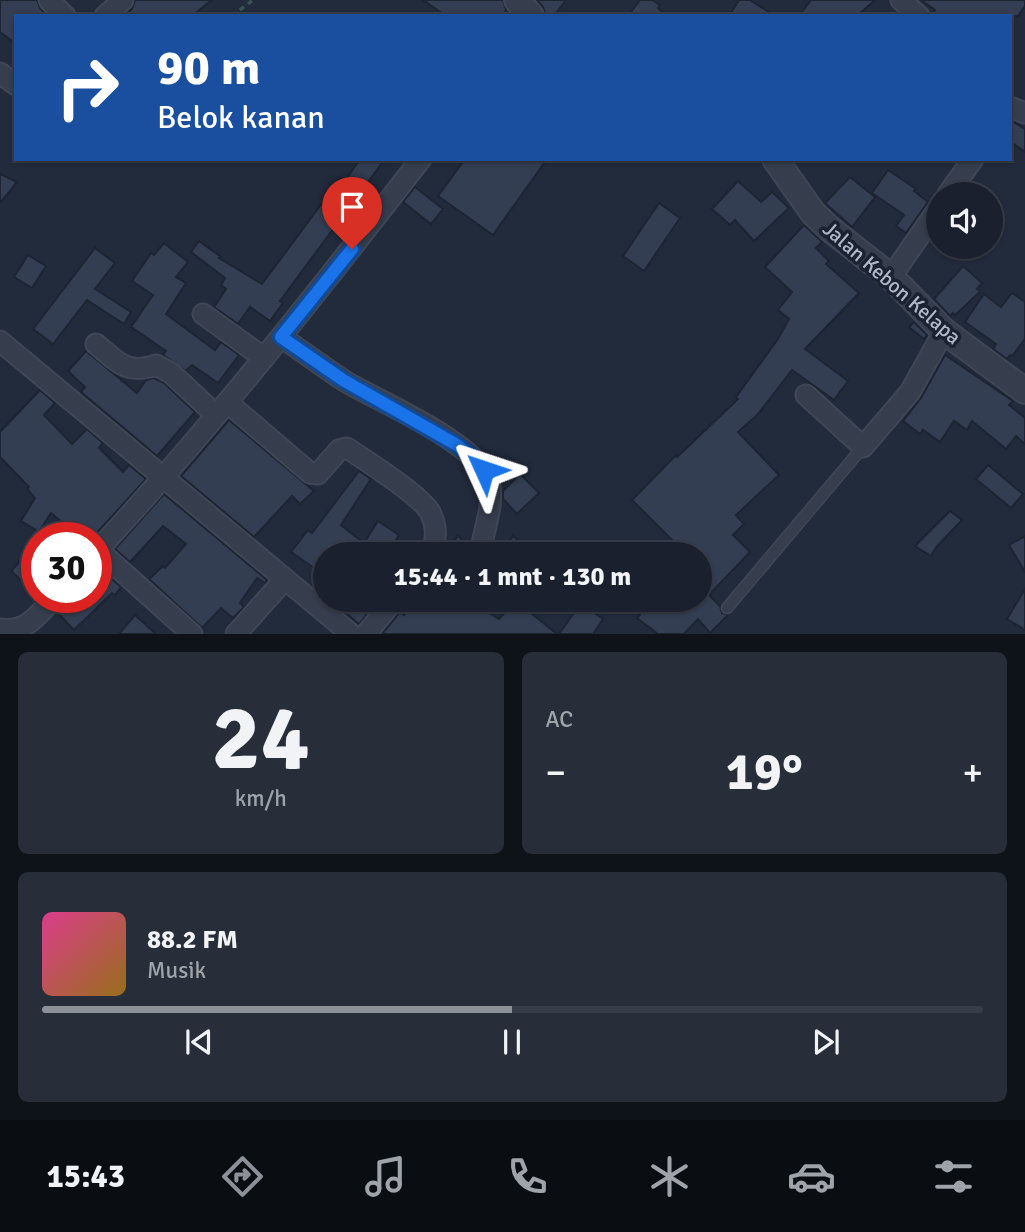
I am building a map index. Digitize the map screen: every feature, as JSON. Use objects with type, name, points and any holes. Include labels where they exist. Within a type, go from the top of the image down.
[{"type":"street","points":[[48,0],[63,14]]},
{"type":"street","points":[[107,14],[123,0]]},
{"type":"street","points":[[901,0],[917,14]]},
{"type":"street","points":[[112,535],[164,478],[264,358],[419,161]]},
{"type":"street","name":"Jalan Kebon Kelapa","points":[[776,161],[813,213],[891,277],[944,331],[1025,391]]},
{"type":"street","points":[[957,182],[972,161]]},
{"type":"street","points":[[891,277],[926,226]]},
{"type":"street","points":[[202,314],[264,358]]},
{"type":"street","points":[[806,395],[863,447],[910,392],[944,331]]},
{"type":"street","points":[[281,337],[343,380],[417,420],[473,457],[490,483],[490,504],[483,542]]},
{"type":"street","points":[[0,341],[351,634]]},
{"type":"street","points":[[96,344],[125,368],[142,370],[156,365],[172,373],[310,473],[318,474],[342,448],[351,451],[426,507],[431,514],[436,535],[434,542]]},
{"type":"street","points":[[112,564],[192,634]]},
{"type":"street","points":[[236,634],[285,579]]},
{"type":"street","points":[[366,634],[384,612]]},
{"type":"street","points":[[0,629],[18,629],[29,624],[40,613]]},
{"type":"lane","points":[[727,608],[863,447]]},
{"type":"path","points":[[235,14],[253,0]]},
{"type":"building","points":[[0,0],[37,0],[45,14],[14,14],[14,42],[0,32]]},
{"type":"building","points":[[135,0],[212,0],[194,14],[126,14],[132,9]]},
{"type":"building","points":[[423,0],[503,0],[506,10],[504,14],[443,14]]},
{"type":"building","points":[[537,0],[566,0],[556,14],[545,14]]},
{"type":"building","points":[[640,0],[652,0],[660,5],[658,8],[665,14],[630,14]]},
{"type":"building","points":[[739,0],[750,0],[772,14],[730,14]]},
{"type":"building","points":[[811,0],[875,0],[859,14],[800,14]]},
{"type":"building","points":[[921,0],[1025,0],[1025,6],[1018,16],[932,14],[935,10]]},
{"type":"building","points":[[1012,121],[1025,129],[1025,152],[1012,142]]},
{"type":"building","points":[[359,161],[384,161],[280,301],[283,303],[270,321],[250,307],[238,324],[214,307],[226,289],[221,285],[225,278],[191,252],[199,241],[221,257],[219,258],[262,284],[340,179],[344,182]]},
{"type":"building","points":[[464,161],[546,161],[493,235],[438,196]]},
{"type":"building","points":[[888,170],[916,189],[914,191],[926,200],[926,205],[906,233],[896,226],[904,215],[872,193]]},
{"type":"building","points":[[0,174],[17,182],[0,203]]},
{"type":"building","points":[[850,177],[875,197],[852,227],[825,203]]},
{"type":"building","points":[[738,181],[761,202],[772,192],[789,208],[754,241],[735,220],[730,225],[712,209]]},
{"type":"building","points":[[415,187],[443,209],[431,224],[403,202]]},
{"type":"building","points":[[659,203],[680,218],[644,271],[623,256]]},
{"type":"building","points":[[804,225],[822,242],[816,248],[829,261],[826,264],[859,293],[805,349],[848,381],[834,400],[792,370],[758,414],[738,432],[779,475],[736,515],[744,524],[733,535],[750,552],[712,592],[712,542],[674,542],[632,500],[676,455],[677,457],[738,399],[736,397],[778,339],[789,319],[778,310],[792,292],[765,267]]},
{"type":"building","points":[[164,243],[188,262],[176,277],[186,283],[166,314],[215,350],[221,342],[239,355],[218,383],[192,365],[186,371],[163,355],[166,351],[131,327],[153,295],[132,281],[151,253],[154,255]]},
{"type":"building","points":[[95,248],[115,263],[95,289],[131,312],[124,324],[87,300],[53,344],[33,329]]},
{"type":"building","points":[[28,255],[46,266],[32,288],[14,277]]},
{"type":"building","points":[[963,266],[982,283],[977,289],[981,291],[955,315],[953,313],[950,316],[934,299]]},
{"type":"building","points":[[1012,293],[1025,302],[1025,339],[1007,359],[993,349],[996,344],[965,322],[984,294],[1001,307]]},
{"type":"building","points":[[914,322],[927,335],[924,339],[909,327]]},
{"type":"building","points":[[86,351],[137,393],[146,380],[154,378],[164,383],[195,412],[157,456],[81,392],[85,387],[68,371]]},
{"type":"building","points":[[945,355],[1013,401],[1009,405],[1025,418],[1025,444],[1016,436],[1006,449],[972,421],[967,430],[954,421],[940,442],[923,430],[920,434],[903,421],[921,398]]},
{"type":"building","points":[[40,390],[55,403],[44,415],[72,444],[87,429],[103,443],[99,448],[123,472],[129,465],[146,479],[107,522],[62,522],[51,513],[45,522],[23,522],[35,498],[27,489],[29,487],[0,457],[0,432]]},
{"type":"building","points":[[229,420],[314,491],[300,504],[292,496],[254,537],[181,476]]},
{"type":"building","points":[[988,465],[1023,494],[1011,508],[976,479]]},
{"type":"building","points":[[359,471],[371,479],[341,525],[363,542],[313,542],[313,567],[291,552],[308,530],[312,533]]},
{"type":"building","points":[[520,474],[539,493],[517,514],[503,499],[503,491]]},
{"type":"building","points":[[164,494],[267,580],[265,583],[257,578],[240,603],[244,607],[233,618],[221,608],[202,628],[149,579],[163,566],[165,568],[186,544],[163,526],[130,562],[115,549]]},
{"type":"building","points":[[950,511],[962,520],[931,556],[915,546]]},
{"type":"building","points":[[378,521],[399,535],[395,542],[365,542]]},
{"type":"building","points":[[458,536],[465,542],[453,542]]},
{"type":"building","points":[[513,536],[520,542],[509,542]]},
{"type":"building","points":[[1025,536],[1025,572],[1009,545]]},
{"type":"building","points":[[21,560],[21,580],[11,571]]},
{"type":"building","points":[[112,579],[121,587],[115,595],[112,593]]},
{"type":"building","points":[[1025,589],[1025,630],[1007,619]]},
{"type":"building","points":[[712,598],[720,606],[722,613],[728,615],[710,633],[698,619],[684,634],[658,634],[637,618],[642,612],[712,612]]},
{"type":"building","points":[[344,612],[368,612],[359,624]]},
{"type":"building","points":[[400,612],[404,615],[406,612],[488,612],[499,619],[506,612],[530,612],[557,634],[382,634]]},
{"type":"building","points":[[575,612],[593,612],[603,619],[593,634],[559,634]]},
{"type":"building","points":[[58,613],[91,613],[74,630]]},
{"type":"building","points":[[135,615],[156,634],[119,634]]},
{"type":"route","points":[[352,249],[281,337],[343,380],[457,445],[484,470]]}]
